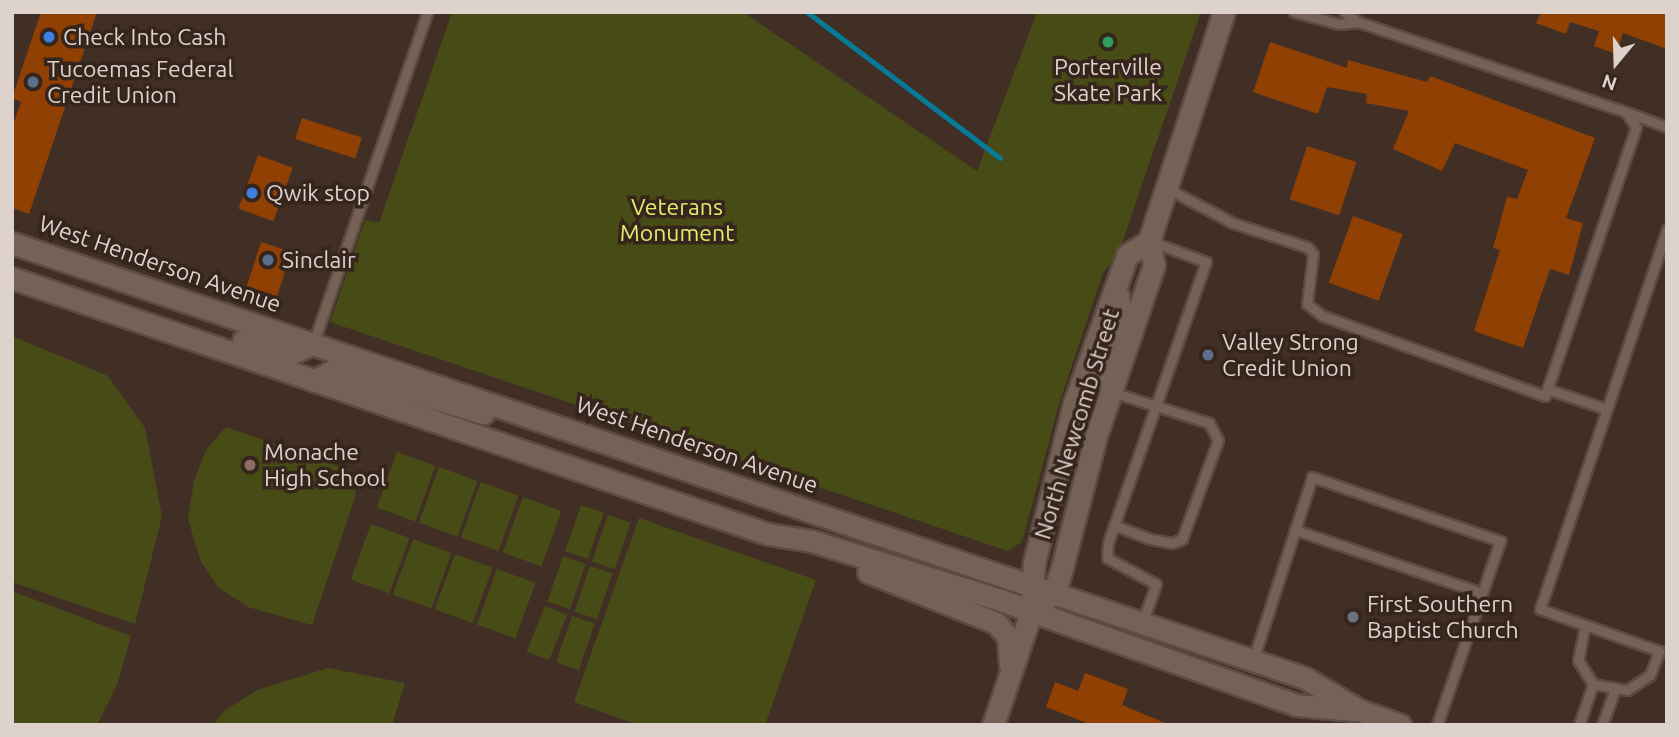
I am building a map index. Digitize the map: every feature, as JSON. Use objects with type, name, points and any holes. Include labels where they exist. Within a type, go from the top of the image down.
[{"type":"main road","name":"North Newcomb Street","points":[[1031,613],[1054,592],[1112,392],[1154,265],[1149,241],[1224,12]]},
{"type":"main road","name":"North Newcomb Street","points":[[993,725],[1031,613],[1030,585],[1074,404],[1127,255],[1149,241]]},
{"type":"main road","name":"West Henderson Avenue","points":[[12,243],[1305,678],[1359,710],[1400,725]]},
{"type":"main road","name":"West Henderson Avenue","points":[[12,278],[768,534],[812,541],[1296,705],[1359,710]]},
{"type":"main road","points":[[1112,392],[1105,363],[1121,316],[1117,283]]},
{"type":"main road","points":[[83,302],[122,302],[289,354],[313,344]]},
{"type":"main road","points":[[314,380],[332,371],[357,375],[441,404],[482,413],[509,410]]},
{"type":"main road","points":[[768,534],[996,623],[1008,637],[1010,679]]},
{"type":"lane","points":[[313,344],[427,12]]},
{"type":"lane","points":[[1294,12],[1339,24],[1358,22]]},
{"type":"lane","points":[[1344,12],[1358,22],[1667,127]]},
{"type":"lane","points":[[1168,188],[1233,223],[1307,247],[1313,254],[1307,304],[1323,316],[1545,396],[1636,127],[1626,111]]},
{"type":"lane","points":[[1586,625],[1578,660],[1593,684],[1614,692],[1639,685],[1650,675],[1663,652],[1586,625],[1540,609],[1667,229]]},
{"type":"lane","points":[[1142,623],[1156,584],[1107,558],[1114,525],[1206,262],[1149,241]]},
{"type":"lane","points":[[1547,389],[1606,409]]},
{"type":"lane","points":[[1112,392],[1156,408],[1183,413],[1217,429],[1189,526],[1182,539],[1172,543],[1114,525]]},
{"type":"lane","points":[[1253,660],[1312,477],[1500,541],[1437,725]]},
{"type":"lane","points":[[1295,530],[1482,593]]},
{"type":"lane","points":[[1579,725],[1593,684]]},
{"type":"lane","points":[[1602,725],[1614,692]]},
{"type":"green space","name":"Veterans Monument","points":[[452,12],[743,12],[977,171],[1037,12],[1201,12],[1119,252],[1103,273],[1060,401],[1022,542],[1008,551],[330,322],[365,220],[379,223]]},
{"type":"green space","points":[[12,336],[108,376],[145,428],[162,516],[135,624],[12,582]]},
{"type":"green space","points":[[226,427],[349,470],[356,494],[312,625],[248,607],[218,587],[201,562],[188,519],[194,481],[206,450]]},
{"type":"green space","points":[[397,452],[436,466],[415,521],[377,507]]},
{"type":"green space","points":[[439,467],[478,481],[457,536],[419,522]]},
{"type":"green space","points":[[481,482],[519,496],[498,551],[461,537]]},
{"type":"green space","points":[[523,497],[562,511],[541,566],[503,552]]},
{"type":"green space","points":[[581,505],[604,513],[588,559],[565,551]]},
{"type":"green space","points":[[608,515],[631,523],[615,569],[592,561]]},
{"type":"green space","points":[[639,518],[816,580],[765,725],[638,725],[574,702]]},
{"type":"green space","points":[[371,524],[410,538],[389,593],[351,579]]},
{"type":"green space","points":[[413,539],[452,553],[431,608],[393,594]]},
{"type":"green space","points":[[455,554],[493,568],[472,623],[435,609]]},
{"type":"green space","points":[[563,556],[586,564],[570,609],[547,601]]},
{"type":"green space","points":[[590,566],[613,574],[597,619],[574,611]]},
{"type":"green space","points":[[497,569],[536,583],[515,638],[477,624]]},
{"type":"green space","points":[[12,591],[131,636],[117,685],[97,725],[12,725]]},
{"type":"green space","points":[[545,606],[567,615],[549,660],[527,651]]},
{"type":"green space","points":[[572,616],[595,624],[579,670],[556,662]]},
{"type":"green space","points":[[328,668],[405,683],[392,725],[213,725],[224,711],[257,690]]},
{"type":"building","points":[[41,12],[97,12],[29,214],[12,208],[12,128],[21,102],[12,98]]},
{"type":"building","points":[[1541,12],[1667,12],[1667,49],[1623,33],[1616,54],[1594,46],[1599,31],[1570,22],[1566,34],[1536,23]]},
{"type":"building","points":[[1270,42],[1347,68],[1348,60],[1427,82],[1430,76],[1595,138],[1566,218],[1583,223],[1569,275],[1550,269],[1523,348],[1474,331],[1500,250],[1493,248],[1507,197],[1517,199],[1528,170],[1455,143],[1442,171],[1393,149],[1409,111],[1366,103],[1367,94],[1327,87],[1318,114],[1253,92]]},
{"type":"building","points":[[302,118],[362,137],[355,158],[295,139]]},
{"type":"building","points":[[1307,146],[1356,162],[1339,215],[1290,199]]},
{"type":"building","points":[[258,155],[293,168],[273,221],[239,209]]},
{"type":"building","points":[[1353,216],[1403,234],[1379,301],[1329,283]]},
{"type":"building","points":[[261,242],[291,252],[277,297],[246,287]]},
{"type":"building","points":[[1085,673],[1128,689],[1122,705],[1170,725],[1092,725],[1046,707],[1055,682],[1078,691]]},
{"type":"waterway","points":[[807,12],[1000,158]]},
{"type":"place","name":"Check Into Cash","points":[[49,37]]},
{"type":"place","name":"Porterville Skate Park","points":[[1108,42]]},
{"type":"place","name":"Tucoemas Federal Credit Union","points":[[33,82]]},
{"type":"place","name":"Qwik stop","points":[[252,193]]},
{"type":"place","name":"Sinclair","points":[[268,260]]},
{"type":"place","name":"Valley Strong Credit Union","points":[[1208,355]]},
{"type":"place","name":"Monache High School","points":[[250,465]]},
{"type":"place","name":"First Southern Baptist Church","points":[[1353,617]]}]
